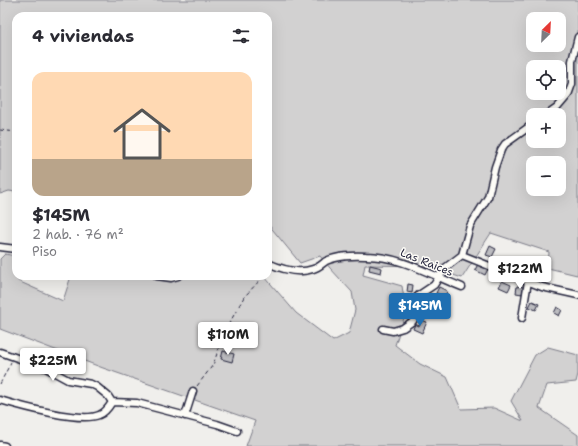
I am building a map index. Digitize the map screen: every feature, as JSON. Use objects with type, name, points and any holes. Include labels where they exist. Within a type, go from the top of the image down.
[{"type":"street","points":[[557,108],[568,95],[572,84],[572,61],[578,37]]},
{"type":"street","points":[[383,328],[393,331],[403,328],[413,321],[416,316],[416,298],[434,286],[445,268],[462,255],[470,226],[488,197],[491,189],[494,167],[501,150],[505,144],[526,129]]},
{"type":"street","points":[[0,247],[12,248]]},
{"type":"street","points":[[462,255],[542,287],[578,295]]},
{"type":"street","name":"Las Raices","points":[[272,265],[279,268],[307,270],[313,269],[336,258],[382,256],[397,260],[462,287]]},
{"type":"street","points":[[522,318],[528,281]]},
{"type":"street","points":[[0,352],[46,368],[68,380],[91,384],[108,396],[112,402]]},
{"type":"street","points":[[185,416],[193,391]]},
{"type":"street","points":[[0,400],[35,410],[80,417],[92,417],[99,415],[103,413],[112,402]]},
{"type":"street","points":[[112,402],[137,403],[217,424],[237,431]]},
{"type":"street","points":[[0,444],[5,446]]},
{"type":"path","points":[[0,130],[12,132]]},
{"type":"path","points":[[193,391],[212,365],[225,331],[244,297],[260,280]]},
{"type":"path","points":[[0,384],[14,356]]},
{"type":"shaded area","points":[[0,0],[578,0],[577,275],[548,268],[549,252],[491,233],[462,278],[427,266],[365,265],[363,275],[402,286],[406,312],[395,345],[420,364],[447,377],[461,409],[494,408],[523,421],[511,401],[535,355],[548,347],[578,355],[578,374],[576,382],[547,385],[539,408],[578,435],[578,446],[246,446],[255,421],[103,368],[0,329],[0,259],[5,254],[12,255],[12,280],[18,280],[63,301],[70,280],[267,280],[296,313],[333,341],[349,333],[355,310],[352,292],[320,256],[300,263],[272,229],[272,12],[12,12],[12,191],[0,194]]},
{"type":"building","points":[[490,246],[496,249],[492,257],[486,255]]},
{"type":"building","points":[[478,264],[488,269],[485,275],[475,270]]},
{"type":"building","points":[[370,265],[382,268],[381,273],[369,270]]},
{"type":"building","points":[[534,271],[538,274],[533,281],[529,278]]},
{"type":"building","points":[[502,281],[511,285],[508,291],[499,287]]},
{"type":"building","points":[[408,284],[413,285],[412,293],[407,292]]},
{"type":"building","points":[[517,286],[524,287],[522,294],[516,293]]},
{"type":"building","points":[[439,287],[447,291],[445,297],[436,293]]},
{"type":"building","points":[[532,301],[539,304],[536,310],[529,307]]},
{"type":"building","points":[[557,307],[562,310],[559,316],[554,313]]},
{"type":"building","points":[[421,320],[427,322],[422,333],[413,329],[415,324],[419,326]]},
{"type":"building","points":[[223,351],[234,354],[232,362],[221,359]]}]
